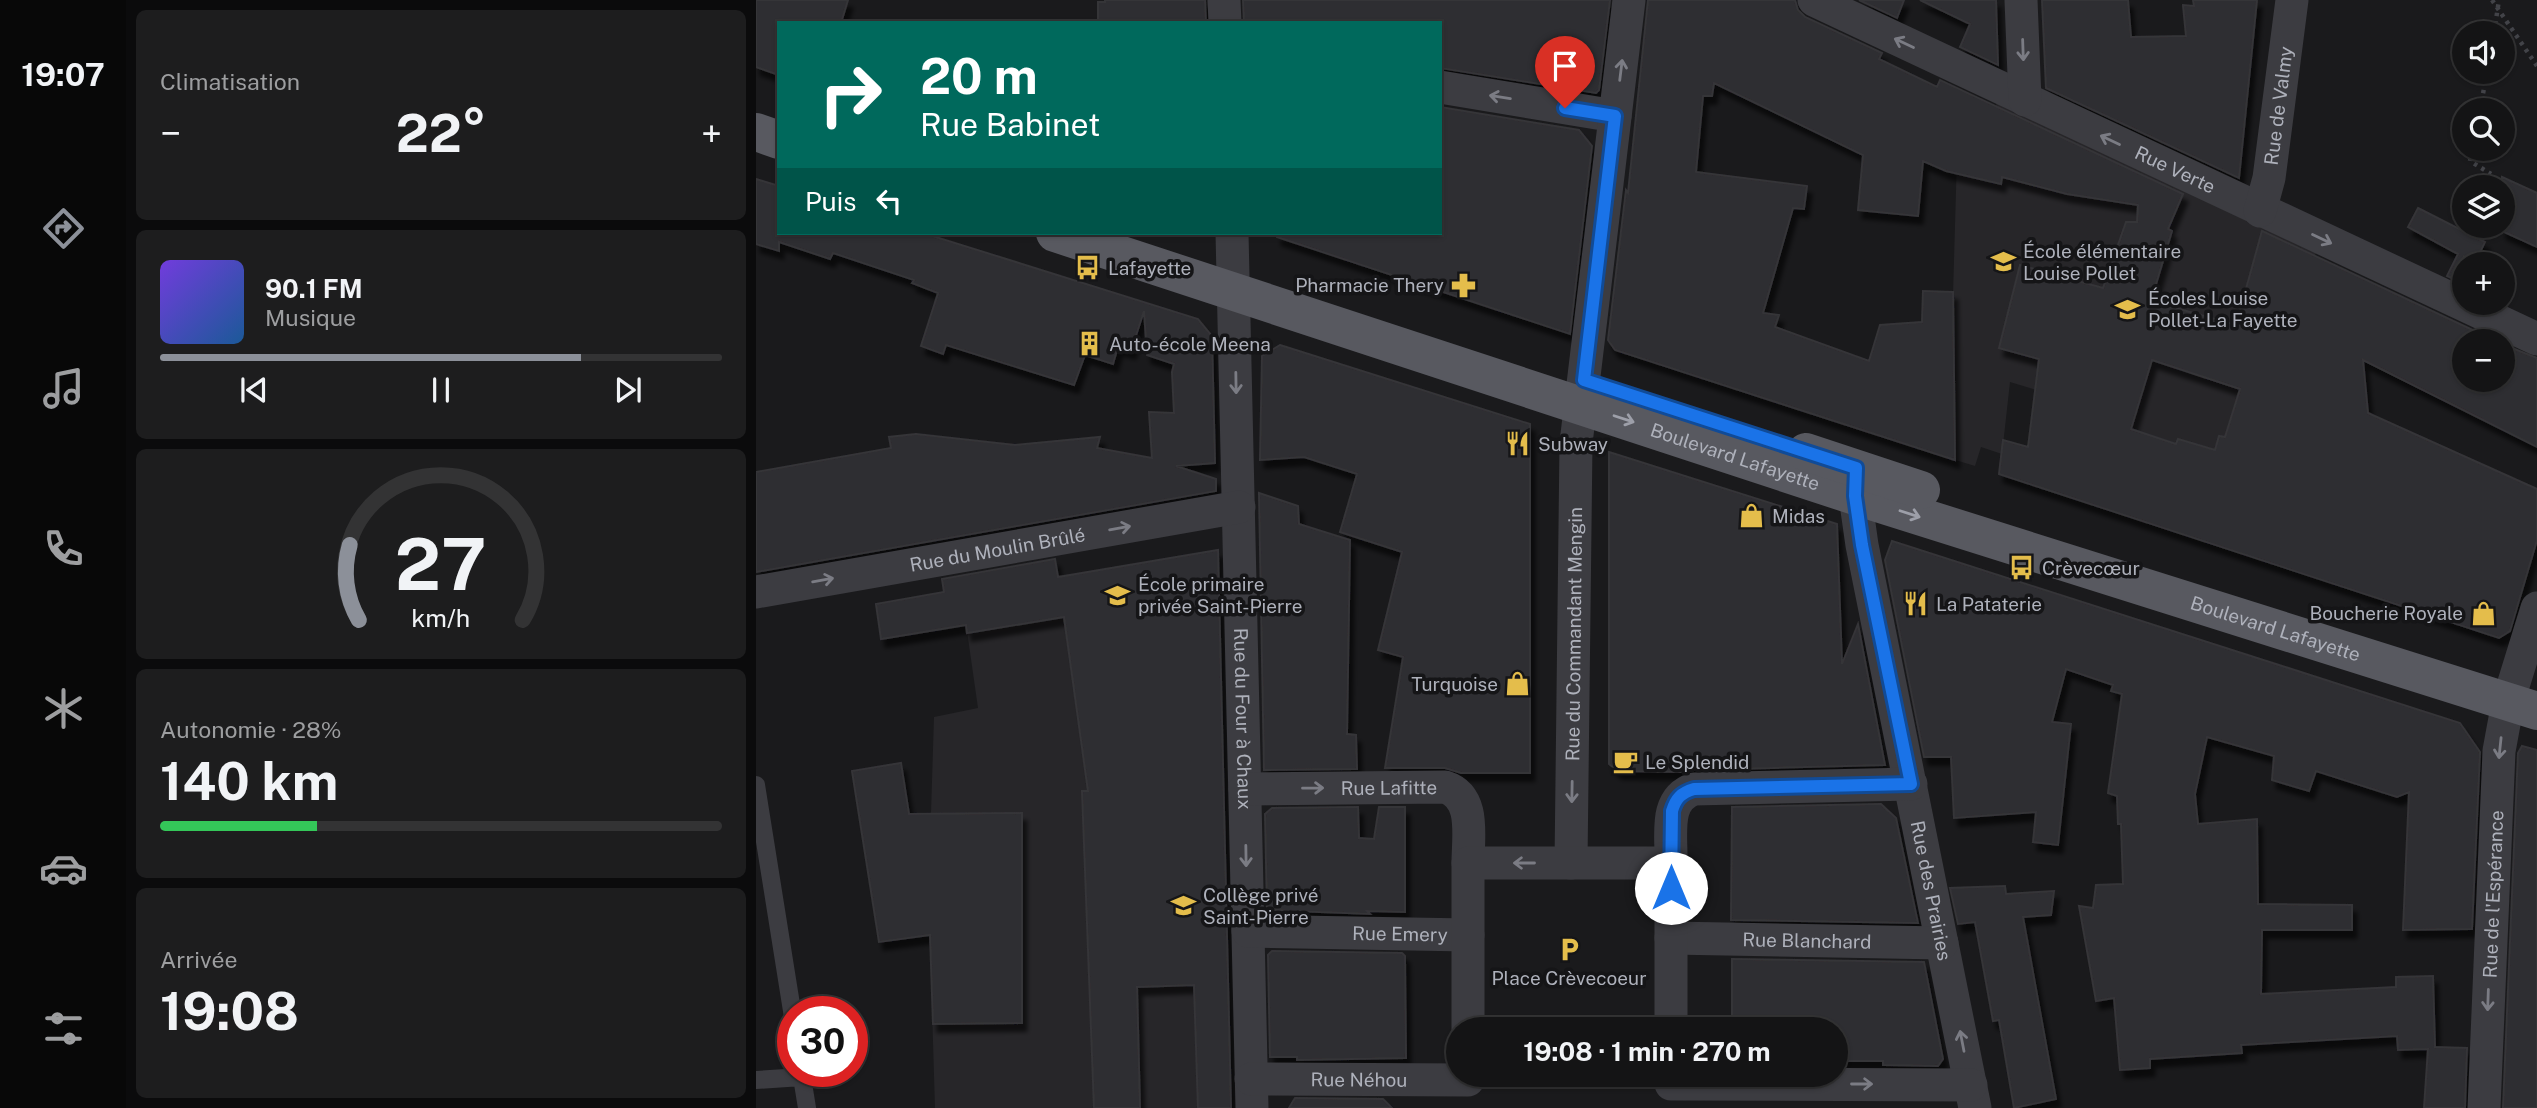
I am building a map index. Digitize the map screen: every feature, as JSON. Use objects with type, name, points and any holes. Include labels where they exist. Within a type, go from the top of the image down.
[{"type":"main road","points":[[756,107],[777,114]]},
{"type":"main road","points":[[756,132],[777,139]]},
{"type":"main road","name":"Boulevard Lafayette","points":[[1061,235],[1171,272],[1233,263]]},
{"type":"main road","name":"Boulevard Lafayette","points":[[1142,235],[1233,263],[1582,393],[2524,696]]},
{"type":"street","points":[[1224,0],[1225,21]]},
{"type":"street","name":"Rue du Commandant Mengin","points":[[1571,863],[1575,460],[1629,0]]},
{"type":"street","name":"Rue Verte","points":[[1814,0],[2537,340]]},
{"type":"street","points":[[2021,0],[2025,100]]},
{"type":"street","name":"Rue de Valmy","points":[[2260,211],[2269,178],[2292,0]]},
{"type":"street","points":[[1442,87],[1615,116]]},
{"type":"street","name":"Rue du Four à Chaux","points":[[1233,263],[1251,1093]]},
{"type":"street","name":"Rue des Prairies","points":[[1855,482],[1862,545],[1973,1096]]},
{"type":"street","name":"Rue du Moulin Brûlé","points":[[756,592],[1239,507]]},
{"type":"street","name":"Rue de l'Espérance","points":[[2484,1108],[2498,762],[2502,729],[2524,696],[2537,608]]},
{"type":"street","points":[[1671,1017],[1672,811],[1676,799],[1684,792],[1694,789],[1911,784]]},
{"type":"street","name":"Rue Lafitte","points":[[1245,789],[1446,787],[1458,792],[1465,801],[1468,863]]},
{"type":"street","points":[[1468,1017],[1468,863],[1671,863]]},
{"type":"street","name":"Rue Emery","points":[[1248,931],[1468,935]]},
{"type":"street","name":"Rue Blanchard","points":[[1671,938],[1942,943]]},
{"type":"street","name":"Rue Néhou","points":[[1251,1093],[1468,1088]]},
{"type":"street","points":[[1671,1089],[1973,1096]]},
{"type":"lane","points":[[756,785],[790,996]]},
{"type":"lane","points":[[756,1080],[777,1077]]},
{"type":"lane","points":[[804,1087],[807,1108]]},
{"type":"path","points":[[2492,0],[2537,66]]},
{"type":"path","points":[[2496,21],[2499,0]]},
{"type":"path","points":[[2470,161],[2491,174]]},
{"type":"shaded area","name":"Écoles Louise Pollet-La Fayette","points":[[1997,103],[2316,253],[2309,270],[2372,506],[2055,403],[2056,396],[2010,382],[2002,454],[1981,447],[1975,466],[1952,459],[1955,451],[1953,295],[1957,156],[1985,131]]},
{"type":"shaded area","points":[[1217,550],[1231,1108],[935,1108],[929,909],[932,908],[934,717],[978,708],[960,582],[1058,577]]},
{"type":"building","points":[[756,0],[848,0],[842,21],[777,21],[777,74],[756,67]]},
{"type":"building","points":[[1205,0],[1206,21],[1098,21],[1098,2]]},
{"type":"building","points":[[1243,0],[1610,0],[1599,90],[1596,93],[1442,68],[1442,21],[1244,21]]},
{"type":"building","points":[[1648,0],[1795,0],[1798,10],[1805,17],[1882,53],[1879,59],[1937,87],[1940,80],[2183,194],[2168,229],[2172,231],[2151,301],[2236,325],[2262,231],[2470,329],[2452,329],[2452,392],[2515,392],[2515,349],[2537,358],[2537,447],[2363,360],[2368,413],[2537,489],[2537,540],[2510,631],[2499,638],[1999,474],[2003,440],[2028,447],[2039,359],[1999,348],[2020,265],[2103,288],[2126,222],[2137,222],[2138,205],[2067,194],[2002,177],[2001,184],[1946,171],[1923,161],[1918,216],[1858,210],[1863,155],[1714,83],[1712,96],[1703,96],[1696,172],[1807,186],[1804,209],[1793,208],[1763,313],[1779,315],[1775,327],[1869,361],[1880,325],[1922,322],[1923,291],[1953,292],[1955,460],[1615,350],[1608,340],[1626,190],[1628,193]],"holes":[[[2152,360],[2240,389],[2225,437],[2219,436],[2215,450],[2178,439],[2176,444],[2131,429]]]},
{"type":"building","points":[[1859,0],[1904,0],[1897,18]]},
{"type":"building","points":[[1920,0],[1996,0],[1998,65],[1960,47],[1970,24]]},
{"type":"building","points":[[2042,0],[2128,0],[2131,37],[2186,36],[2183,5],[2194,6],[2193,0],[2257,0],[2239,178],[2046,88]]},
{"type":"building","points":[[1442,107],[1579,130],[1592,146],[1570,334],[1277,237],[1442,235]]},
{"type":"building","points":[[756,179],[777,185],[777,235],[929,235],[1198,319],[1212,336],[1215,463],[1176,466],[1216,479],[1216,491],[756,572],[756,472],[891,448],[889,437],[916,434],[1015,445],[1100,437],[1097,448],[1152,458],[1149,412],[1174,413],[1174,364],[1147,355],[1144,311],[1131,351],[1118,347],[1113,364],[1085,355],[1074,385],[946,345],[943,354],[921,346],[938,293],[912,283],[914,280],[833,253],[830,259],[779,242],[779,251],[756,244]]},
{"type":"building","points":[[2515,183],[2537,193],[2537,247],[2515,237]]},
{"type":"building","points":[[2418,208],[2452,225],[2452,238],[2477,238],[2485,242],[2480,252],[2454,252],[2408,227]]},
{"type":"building","points":[[2452,266],[2452,278],[2447,276]]},
{"type":"building","points":[[1280,345],[1530,424],[1530,773],[1461,773],[1445,768],[1385,768],[1403,657],[1378,650],[1402,552],[1340,532],[1357,474],[1304,457],[1260,460],[1262,356]]},
{"type":"building","points":[[1609,452],[1837,524],[1842,664],[1858,624],[1885,765],[1680,772],[1618,771],[1609,764]]},
{"type":"building","points":[[1259,493],[1298,506],[1299,524],[1350,540],[1347,734],[1356,735],[1357,769],[1264,770]]},
{"type":"building","points":[[1892,541],[2460,723],[2480,752],[2472,929],[2403,930],[2409,792],[2397,797],[2316,771],[2309,791],[2272,780],[2274,756],[2207,737],[2195,794],[2198,824],[2257,819],[2258,904],[2352,905],[2352,930],[2262,930],[2261,994],[2396,987],[2396,977],[2433,976],[2435,1047],[2467,1048],[2465,1108],[2424,1108],[2428,1049],[2398,1050],[2397,1036],[2241,1045],[2242,1053],[2150,1059],[2150,1068],[2120,1070],[2114,998],[2096,1001],[2079,906],[2093,908],[2096,885],[2123,884],[2117,796],[2108,793],[2122,694],[2111,691],[2113,685],[2066,669],[2052,722],[2071,724],[2058,845],[2033,842],[2036,812],[1954,818],[1951,757],[1924,757],[1885,560]]},
{"type":"building","points":[[1218,550],[1231,1108],[1198,1108],[1194,985],[1137,987],[1140,1108],[1094,1108],[1082,791],[1088,791],[1064,617],[967,633],[966,625],[881,639],[876,604],[944,592],[942,579],[1055,559],[1058,577]]},
{"type":"building","points":[[2522,746],[2537,750],[2537,1108],[2503,1108],[2518,753]]},
{"type":"building","points":[[901,763],[909,814],[1022,813],[1022,1023],[933,1024],[930,935],[879,942],[852,771]]},
{"type":"building","points":[[1881,804],[1896,818],[1918,923],[1731,920],[1732,807]]},
{"type":"building","points":[[1358,807],[1359,838],[1374,839],[1379,807],[1405,807],[1405,912],[1367,911],[1370,914],[1267,910],[1265,814],[1272,808]]},
{"type":"building","points":[[2005,886],[2006,894],[2054,891],[2051,915],[2023,917],[2056,1099],[2014,1108],[1999,1020],[1993,1021],[1975,922],[1958,924],[1950,888]]},
{"type":"building","points":[[1272,951],[1402,953],[1405,956],[1406,1058],[1297,1060],[1297,1057],[1270,1057],[1268,955]]},
{"type":"building","points":[[1732,959],[1924,962],[1943,1059],[1938,1066],[1848,1061],[1848,1017],[1732,1017]]},
{"type":"building","points":[[1295,1098],[1383,1099],[1392,1108],[1289,1108]]},
{"type":"place","name":"École élémentaire Louise Pollet","points":[[2003,262]]},
{"type":"place","name":"Lafayette","points":[[1088,268]]},
{"type":"place","name":"Pharmacie Thery","points":[[1464,285]]},
{"type":"place","name":"Écoles Louise Pollet-La Fayette","points":[[2128,309]]},
{"type":"place","name":"Auto-école Meena","points":[[1089,344]]},
{"type":"place","name":"Subway","points":[[1518,444]]},
{"type":"place","name":"Midas","points":[[1752,516]]},
{"type":"place","name":"Crèvecœur","points":[[2022,568]]},
{"type":"place","name":"École primaire privée Saint-Pierre","points":[[1118,595]]},
{"type":"place","name":"La Pataterie","points":[[1916,604]]},
{"type":"place","name":"Boucherie Royale","points":[[2483,613]]},
{"type":"place","name":"Turquoise","points":[[1518,684]]},
{"type":"place","name":"Le Splendid","points":[[1625,762]]},
{"type":"place","name":"Collège privé Saint-Pierre","points":[[1183,906]]},
{"type":"place","name":"Place Crèvecoeur","points":[[1569,950]]},
{"type":"route","points":[[1565,108],[1615,116],[1584,380],[1856,468],[1855,496],[1862,545],[1911,784],[1694,789],[1684,792],[1676,799],[1672,811],[1671,888]]}]
